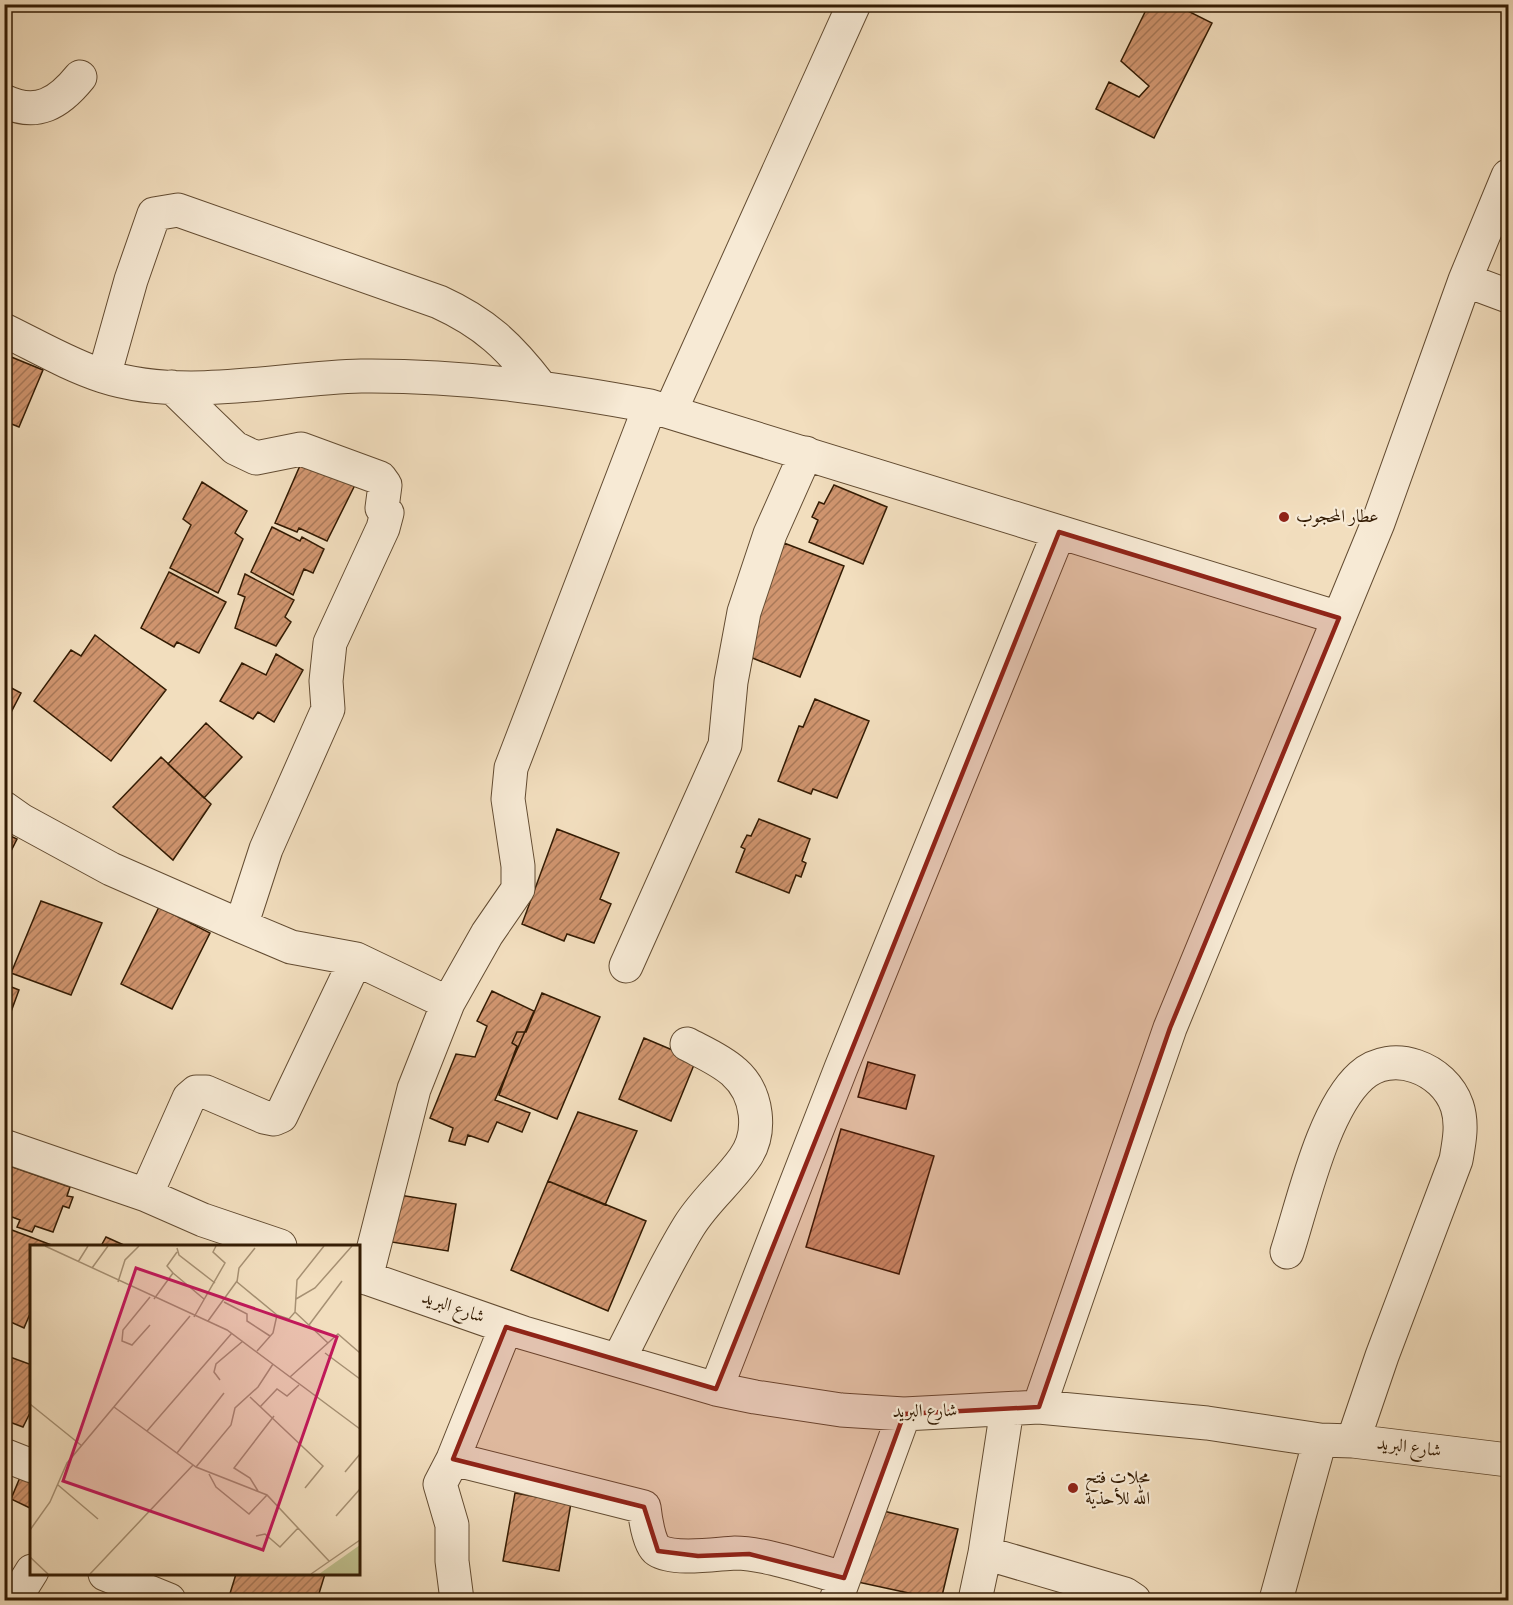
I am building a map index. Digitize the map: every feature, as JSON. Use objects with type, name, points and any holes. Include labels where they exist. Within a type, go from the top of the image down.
[{"type":"street","points":[[362,1276],[414,1089],[448,1003],[467,974],[487,934],[518,890],[518,866],[508,799],[511,768],[660,409],[854,4]]},
{"type":"street","points":[[4,101],[28,109],[39,107],[61,96],[80,77]]},
{"type":"street","points":[[1039,1407],[1170,1028],[1378,523],[1465,280],[1509,176]]},
{"type":"street","points":[[104,376],[131,280],[154,214],[178,210],[428,298],[465,314],[486,327],[514,353],[540,386]]},
{"type":"street","points":[[1465,280],[1509,296]]},
{"type":"street","points":[[4,330],[104,376],[172,387],[254,385],[361,376],[540,386],[660,409],[1339,618]]},
{"type":"street","points":[[172,387],[235,448],[256,459],[301,449],[380,478],[385,485],[382,508],[387,513],[383,528],[330,643],[326,681],[328,709],[266,849],[241,926]]},
{"type":"street","points":[[626,966],[725,746],[731,682],[744,612],[770,534],[806,453]]},
{"type":"street","points":[[716,1389],[846,1057],[1059,532]]},
{"type":"street","points":[[4,808],[21,820],[111,868],[241,926],[291,947],[356,959],[448,1003]]},
{"type":"street","points":[[146,1195],[189,1098],[196,1092],[206,1092],[264,1118],[274,1119],[281,1116],[356,959]]},
{"type":"street","points":[[619,1359],[686,1231],[704,1203],[745,1158],[753,1143],[755,1110],[747,1089],[734,1072],[687,1044]]},
{"type":"street","points":[[1287,1251],[1328,1126],[1360,1076],[1381,1063],[1402,1061],[1420,1068],[1437,1079],[1450,1092],[1457,1106],[1460,1135],[1456,1160],[1382,1356],[1353,1441]]},
{"type":"street","points":[[4,1146],[146,1195],[221,1237],[273,1245]]},
{"type":"street","name":"شارع البريد","points":[[362,1276],[506,1327],[716,1389],[841,1410],[904,1414],[1039,1407],[1207,1423],[1320,1440],[1353,1441],[1509,1460]]},
{"type":"street","points":[[457,1600],[452,1561],[452,1525],[440,1484],[453,1459],[506,1327]]},
{"type":"street","points":[[975,1600],[985,1553],[1007,1409]]},
{"type":"street","points":[[453,1459],[644,1507],[646,1527],[653,1546],[658,1551],[698,1556],[749,1554],[840,1589],[904,1414]]},
{"type":"street","points":[[1276,1600],[1320,1440]]},
{"type":"street","points":[[4,1455],[30,1465]]},
{"type":"street","points":[[985,1553],[1125,1594],[1134,1600]]},
{"type":"street","points":[[14,1600],[30,1574]]},
{"type":"street","points":[[107,1575],[169,1600]]},
{"type":"highlighted area","points":[[1059,532],[1339,618],[1170,1028],[1039,1407],[904,1414],[844,1578],[749,1554],[698,1556],[658,1551],[644,1507],[453,1459],[506,1327],[716,1389]]},
{"type":"building","points":[[1149,4],[1174,4],[1212,23],[1154,138],[1096,109],[1109,82],[1139,97],[1149,86],[1121,61]]},
{"type":"building","points":[[4,354],[43,370],[19,427],[4,421]]},
{"type":"building","points":[[302,461],[356,483],[327,541],[299,528],[297,532],[275,523]]},
{"type":"building","points":[[202,482],[247,511],[235,533],[243,539],[218,593],[170,568],[191,525],[183,519]]},
{"type":"building","points":[[834,485],[887,507],[863,564],[809,542],[818,520],[812,517],[819,502],[824,504]]},
{"type":"building","points":[[272,527],[300,541],[302,537],[324,549],[313,573],[304,569],[293,595],[251,572]]},
{"type":"building","points":[[784,543],[844,566],[800,677],[740,653]]},
{"type":"building","points":[[169,572],[226,602],[199,653],[177,642],[174,647],[141,628]]},
{"type":"building","points":[[245,574],[294,600],[285,617],[291,622],[276,646],[235,628],[245,597],[238,594]]},
{"type":"building","points":[[95,635],[166,690],[111,761],[34,701],[71,650],[81,656]]},
{"type":"building","points":[[276,654],[303,670],[274,722],[258,712],[253,719],[220,701],[242,663],[266,675]]},
{"type":"building","points":[[4,684],[21,693],[4,726]]},
{"type":"building","points":[[815,699],[869,721],[837,798],[813,789],[811,794],[778,781],[799,726],[803,727]]},
{"type":"building","points":[[206,723],[242,757],[204,798],[168,764]]},
{"type":"building","points":[[161,757],[211,804],[173,860],[113,807]]},
{"type":"building","points":[[759,819],[810,839],[802,861],[806,863],[801,877],[796,875],[789,893],[736,872],[745,849],[741,847],[747,835],[751,836]]},
{"type":"building","points":[[557,829],[619,853],[600,899],[611,904],[594,943],[567,934],[564,941],[522,924]]},
{"type":"building","points":[[4,833],[17,839],[4,865]]},
{"type":"building","points":[[41,901],[102,923],[71,995],[11,973]]},
{"type":"building","points":[[159,907],[210,933],[172,1009],[121,984]]},
{"type":"building","points":[[4,984],[19,990],[4,1031]]},
{"type":"building","points":[[492,991],[534,1011],[495,1100],[530,1113],[522,1132],[497,1122],[488,1142],[468,1135],[465,1145],[449,1141],[453,1128],[430,1118],[456,1054],[475,1057],[487,1026],[477,1021]]},
{"type":"building","points":[[542,993],[600,1017],[557,1119],[499,1095],[517,1046],[512,1043],[517,1032],[526,1032]]},
{"type":"building","points":[[644,1038],[696,1060],[671,1121],[619,1099]]},
{"type":"building","points":[[868,1062],[915,1075],[906,1109],[858,1097]]},
{"type":"building","points":[[578,1112],[637,1131],[605,1205],[548,1181]]},
{"type":"building","points":[[841,1129],[934,1156],[899,1274],[806,1247]]},
{"type":"building","points":[[4,1164],[70,1187],[67,1196],[73,1197],[69,1208],[63,1206],[53,1232],[35,1226],[32,1232],[17,1227],[20,1220],[4,1214]]},
{"type":"building","points":[[548,1181],[646,1221],[608,1311],[511,1270]]},
{"type":"building","points":[[393,1194],[456,1204],[448,1251],[385,1241]]},
{"type":"building","points":[[4,1227],[51,1245],[30,1245],[30,1314],[24,1328],[4,1319]]},
{"type":"building","points":[[106,1237],[124,1245],[102,1245]]},
{"type":"building","points":[[10,1357],[30,1364],[30,1416],[23,1427],[4,1420],[4,1371]]},
{"type":"building","points":[[21,1475],[30,1479],[30,1508],[11,1499]]},
{"type":"building","points":[[515,1493],[571,1503],[559,1571],[503,1561]]},
{"type":"building","points":[[871,1508],[958,1529],[941,1600],[853,1581]]},
{"type":"building","points":[[236,1575],[325,1575],[317,1600],[228,1600]]},
{"type":"place","name":"عطار المحجوب","points":[[1284,517]]},
{"type":"place","name":"محلات فتح الله للأحذية","points":[[1073,1488]]}]
